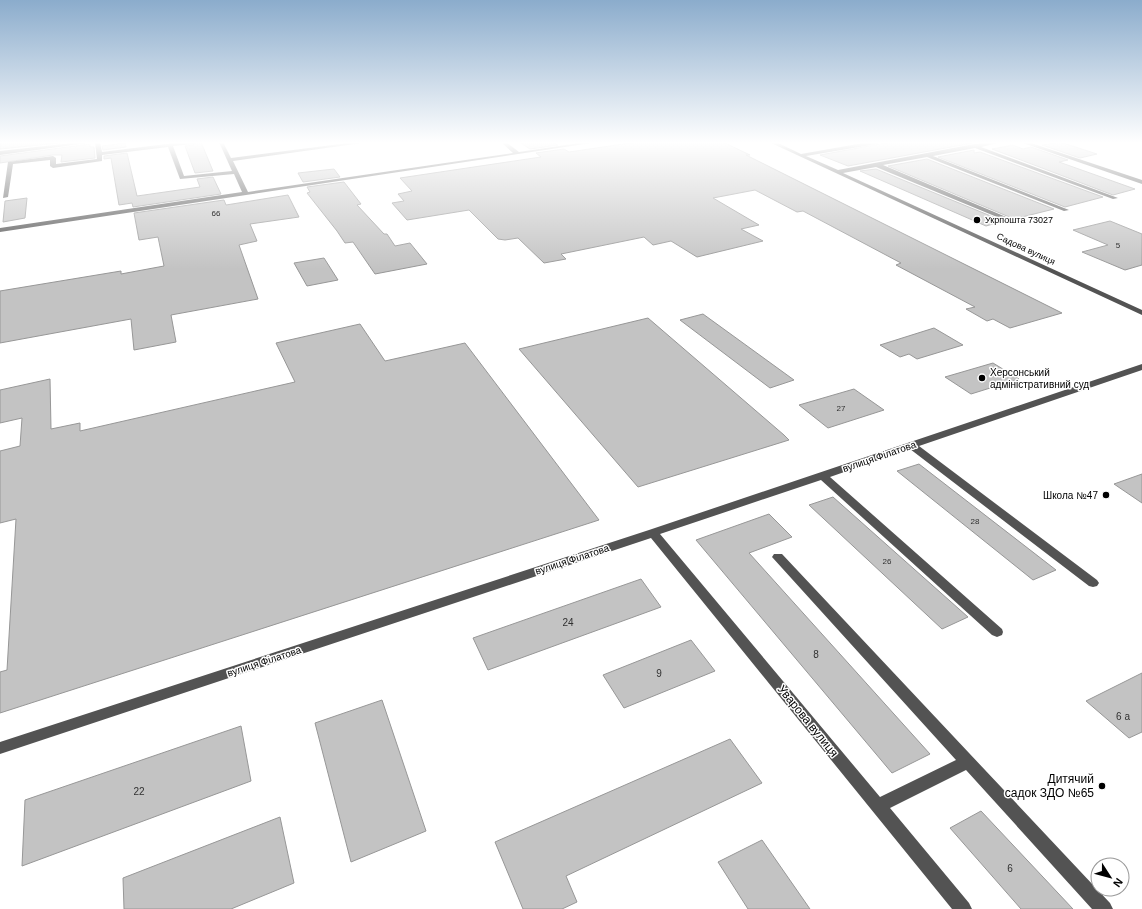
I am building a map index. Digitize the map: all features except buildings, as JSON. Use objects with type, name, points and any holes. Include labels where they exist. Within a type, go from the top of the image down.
[{"type":"street","points":[[5,197],[7,184]]},
{"type":"street","points":[[242,184],[246,194]]},
{"type":"street","points":[[0,230],[309,184]]},
{"type":"street","name":"Садова вулиця","points":[[866,184],[1142,313]]},
{"type":"street","points":[[924,184],[1016,223]]},
{"type":"street","points":[[1001,184],[1066,210]]},
{"type":"street","points":[[1078,184],[1115,198]]},
{"type":"street","name":"вулиця Філатова","points":[[0,748],[653,532],[1142,367]]},
{"type":"street","points":[[911,445],[1093,583]]},
{"type":"street","points":[[822,475],[997,632]]},
{"type":"street","name":"Уварова вулиця","points":[[653,532],[963,909]]},
{"type":"street","points":[[778,557],[1104,909]]},
{"type":"street","points":[[878,806],[967,762]]},
{"type":"place","name":"Укрпошта 73027","points":[[977,220]]},
{"type":"place","name":"Херсонський адміністративний суд","points":[[982,378]]},
{"type":"place","name":"Школа №47","points":[[1106,495]]},
{"type":"place","name":"Дитячий садок ЗДО №65","points":[[1102,786]]}]
